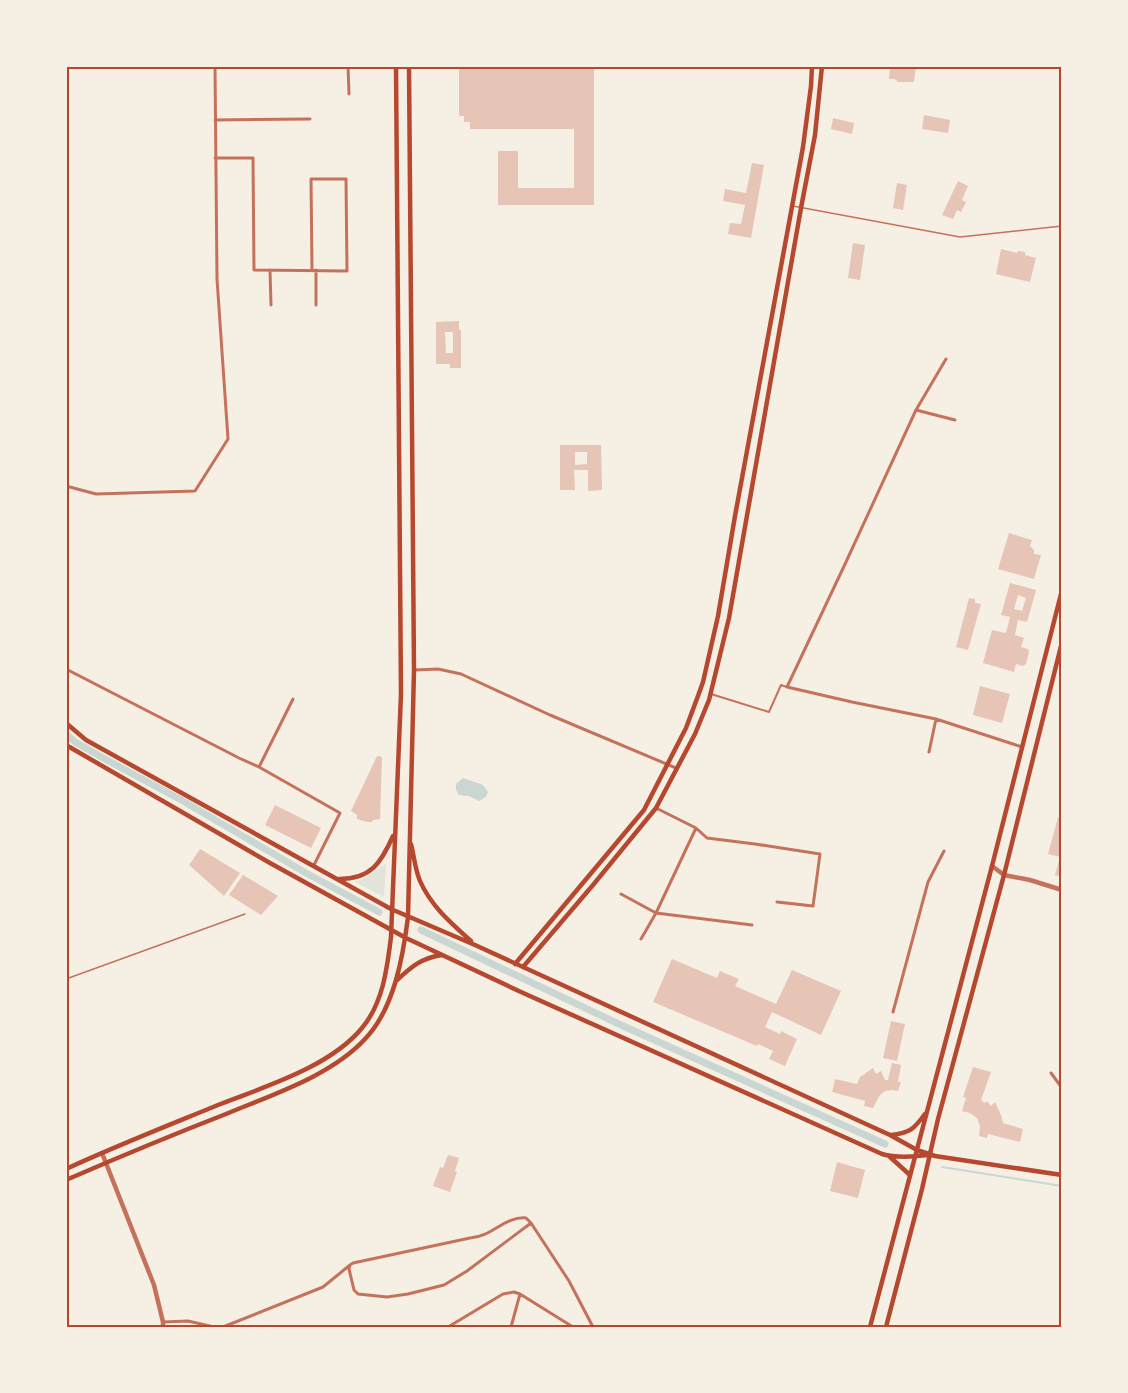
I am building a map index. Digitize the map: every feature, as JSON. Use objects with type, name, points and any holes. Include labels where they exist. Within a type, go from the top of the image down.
[{"type":"main road","points":[[66,1169],[324,1060],[349,1042],[363,1027],[376,1007],[387,971],[391,930],[401,694],[396,66]]},
{"type":"main road","points":[[66,1180],[289,1088],[338,1063],[366,1038],[378,1022],[396,981],[408,917],[414,694],[409,66]]},
{"type":"main road","points":[[515,964],[644,810],[686,728],[705,676],[718,616],[803,147],[812,66]]},
{"type":"main road","points":[[523,967],[652,814],[678,769],[703,717],[711,694],[729,618],[815,135],[822,66]]},
{"type":"main road","points":[[774,302],[784,304]]},
{"type":"main road","points":[[870,1327],[992,866],[1062,590]]},
{"type":"main road","points":[[886,1327],[938,1119],[1004,875],[1062,642]]},
{"type":"main road","points":[[401,694],[414,694]]},
{"type":"main road","points":[[66,723],[86,740],[391,909],[475,945],[890,1135],[917,1150],[929,1155],[1062,1175]]},
{"type":"main road","points":[[66,745],[405,938],[890,1157],[910,1175]]},
{"type":"main road","points":[[337,879],[350,879],[375,868],[386,853],[395,831]]},
{"type":"main road","points":[[410,835],[419,879],[429,899],[442,915],[475,945]]},
{"type":"main road","points":[[396,981],[424,959],[443,954]]},
{"type":"main road","points":[[890,1135],[903,1134],[915,1127],[928,1109]]},
{"type":"main road","points":[[890,1157],[929,1155]]},
{"type":"street","points":[[66,486],[96,494],[195,491],[228,439],[217,279],[215,66]]},
{"type":"street","points":[[348,66],[348,94]]},
{"type":"street","points":[[215,120],[310,119]]},
{"type":"street","points":[[215,159],[253,158],[254,270],[314,270],[347,271],[346,179],[311,179],[314,270],[316,306]]},
{"type":"street","points":[[270,270],[271,305]]},
{"type":"street","points":[[787,687],[916,410],[946,359]]},
{"type":"street","points":[[916,410],[955,420]]},
{"type":"street","points":[[66,669],[259,767],[340,813],[314,865]]},
{"type":"street","points":[[414,670],[438,669],[460,674],[678,769]]},
{"type":"street","points":[[711,694],[769,712],[781,685],[936,719],[1022,747]]},
{"type":"street","points":[[259,767],[293,699]]},
{"type":"street","points":[[928,752],[936,719]]},
{"type":"street","points":[[656,808],[696,828],[707,838],[820,854],[813,906],[777,902]]},
{"type":"street","points":[[641,939],[656,913],[696,828]]},
{"type":"street","points":[[893,1012],[928,882],[944,851]]},
{"type":"street","points":[[992,866],[1004,875],[1062,890]]},
{"type":"street","points":[[621,894],[656,913],[752,925]]},
{"type":"street","points":[[1051,1072],[1062,1088]]},
{"type":"street","points":[[102,1153],[154,1285],[163,1325],[188,1321],[214,1327]]},
{"type":"street","points":[[224,1327],[323,1287],[350,1265],[483,1236],[513,1219],[526,1218],[569,1281],[593,1327]]},
{"type":"street","points":[[350,1265],[354,1290],[358,1294],[387,1297],[408,1294],[444,1285],[467,1271],[531,1223]]},
{"type":"street","points":[[448,1327],[503,1294],[514,1292],[573,1327]]},
{"type":"street","points":[[511,1327],[520,1294]]},
{"type":"lane","points":[[791,206],[960,237],[1062,226]]},
{"type":"lane","points":[[66,979],[245,914]]},
{"type":"shaded area","points":[[463,778],[483,785],[488,792],[486,797],[479,801],[469,796],[459,795],[456,784]]},
{"type":"shaded area","points":[[386,864],[384,897],[355,882],[362,879]]},
{"type":"building","points":[[459,66],[594,66],[594,205],[498,205],[498,151],[518,151],[518,188],[574,188],[574,129],[470,129],[470,122],[464,122],[464,116],[459,116]]},
{"type":"building","points":[[890,66],[916,66],[914,82],[898,82],[895,79],[889,79]]},
{"type":"building","points":[[924,115],[950,120],[948,133],[922,129]]},
{"type":"building","points":[[833,118],[854,123],[852,134],[831,129]]},
{"type":"building","points":[[752,163],[764,165],[751,238],[728,234],[730,223],[741,224],[745,205],[723,201],[725,189],[746,193]]},
{"type":"building","points":[[958,181],[968,186],[962,200],[966,202],[961,212],[957,210],[953,219],[942,215]]},
{"type":"building","points":[[897,183],[907,185],[903,210],[893,208]]},
{"type":"building","points":[[853,243],[865,245],[860,280],[848,278]]},
{"type":"building","points":[[1001,249],[1017,253],[1018,251],[1025,252],[1025,255],[1036,258],[1030,282],[996,274]]},
{"type":"building","points":[[459,321],[461,368],[450,368],[450,364],[436,364],[436,322]],"holes":[[[445,332],[453,332],[453,353],[446,353]]]},
{"type":"building","points":[[560,445],[601,445],[602,490],[588,491],[588,470],[574,470],[575,490],[560,490]],"holes":[[[575,452],[587,452],[587,464],[575,465]]]},
{"type":"building","points":[[1009,533],[1032,540],[1030,546],[1034,554],[1041,555],[1034,579],[998,569]]},
{"type":"building","points":[[1010,583],[1036,590],[1027,622],[1018,620],[1015,635],[1024,638],[1021,647],[1028,649],[1029,652],[1026,664],[1023,666],[1016,664],[1014,672],[983,663],[992,630],[1006,633],[1010,617],[1001,615]],"holes":[[[1018,595],[1026,598],[1022,611],[1014,609]]]},
{"type":"building","points":[[969,598],[981,604],[968,650],[956,647]]},
{"type":"building","points":[[980,686],[1010,694],[1002,723],[973,715]]},
{"type":"building","points":[[377,756],[382,758],[380,819],[367,822],[357,819],[357,815],[351,811]]},
{"type":"building","points":[[275,805],[321,828],[311,848],[265,825]]},
{"type":"building","points":[[1058,817],[1062,818],[1062,877],[1055,875],[1060,857],[1048,854]]},
{"type":"building","points":[[200,849],[240,873],[224,896],[189,865]]},
{"type":"building","points":[[243,875],[278,896],[261,915],[229,895]]},
{"type":"building","points":[[672,959],[717,978],[720,971],[739,979],[735,986],[776,1004],[792,970],[841,991],[821,1035],[772,1012],[765,1027],[780,1034],[781,1031],[797,1039],[785,1066],[769,1059],[773,1051],[653,1002]]},
{"type":"building","points":[[891,1021],[905,1024],[897,1061],[883,1058]]},
{"type":"building","points":[[892,1063],[901,1065],[898,1082],[901,1082],[898,1091],[885,1091],[873,1108],[864,1106],[865,1101],[832,1092],[835,1079],[857,1084],[860,1077],[873,1068],[876,1074],[881,1071],[885,1080],[888,1080]]},
{"type":"building","points":[[973,1067],[991,1072],[981,1100],[985,1103],[987,1101],[991,1106],[995,1102],[1003,1123],[1023,1129],[1020,1142],[988,1134],[987,1138],[979,1136],[980,1126],[977,1118],[962,1111],[966,1098],[963,1097]]},
{"type":"building","points":[[448,1155],[459,1158],[450,1192],[433,1186],[440,1167],[443,1168]]},
{"type":"building","points":[[837,1162],[865,1170],[858,1198],[830,1191]]},
{"type":"waterway","points":[[66,734],[75,742],[379,912]]},
{"type":"waterway","points":[[421,930],[621,1025],[885,1144]]},
{"type":"waterway","points":[[942,1167],[1062,1186]]}]
